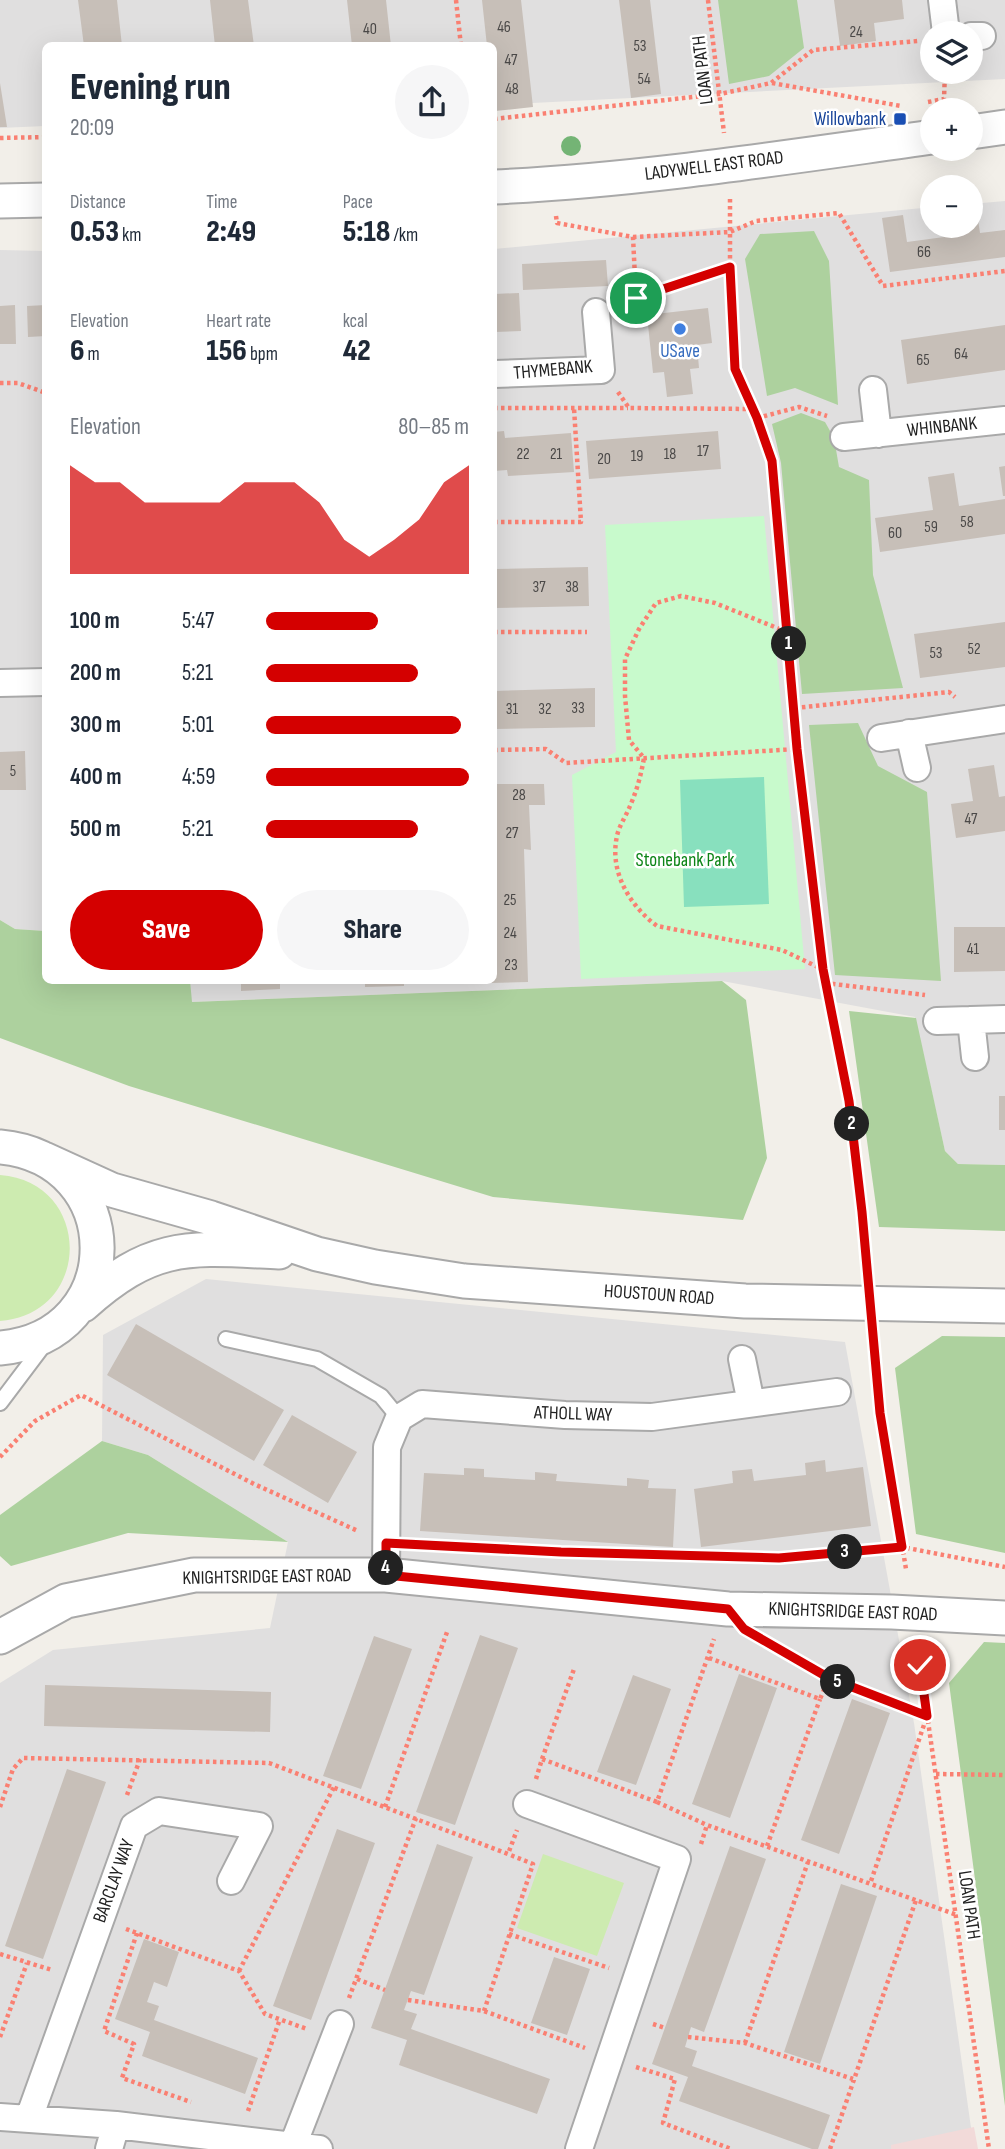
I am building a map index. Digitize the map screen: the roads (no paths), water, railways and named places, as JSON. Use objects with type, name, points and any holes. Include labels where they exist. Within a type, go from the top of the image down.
[{"type":"street","points":[[942,0],[945,21]]},
{"type":"street","points":[[983,130],[1005,127]]},
{"type":"street","name":"LADYWELL EAST ROAD","points":[[497,187],[554,184],[688,170],[920,139]]},
{"type":"street","points":[[0,201],[42,200]]},
{"type":"street","name":"THYMEBANK","points":[[497,374],[601,370],[596,312]]},
{"type":"street","points":[[873,390],[878,434]]},
{"type":"street","name":"WHINBANK","points":[[844,437],[1005,419]]},
{"type":"street","points":[[0,683],[42,682]]},
{"type":"street","points":[[881,738],[992,721]]},
{"type":"street","points":[[909,733],[917,768]]},
{"type":"street","points":[[937,1021],[1005,1019]]},
{"type":"street","points":[[971,1020],[975,1057]]},
{"type":"street","points":[[0,1147],[19,1149],[44,1159],[68,1177],[86,1200],[96,1228],[97,1258],[90,1287],[64,1322]]},
{"type":"street","name":"HOUSTOUN ROAD","points":[[44,1159],[113,1190],[211,1218],[317,1254],[375,1268],[464,1281],[745,1301],[1005,1307]]},
{"type":"street","name":"HOUSTOUN ROAD","points":[[0,1348],[22,1346],[64,1322],[109,1281],[137,1264],[159,1255],[211,1249],[317,1254]]},
{"type":"street","points":[[742,1359],[751,1403]]},
{"type":"street","name":"ATHOLL WAY","points":[[399,1418],[422,1404],[565,1415],[652,1417],[837,1392]]},
{"type":"street","points":[[386,1559],[387,1447],[399,1418]]},
{"type":"street","name":"KNIGHTSRIDGE EAST ROAD","points":[[0,1637],[66,1601],[194,1575],[386,1559],[728,1609],[892,1612],[1005,1618]]},
{"type":"street","points":[[527,1804],[677,1858],[579,2149]]},
{"type":"street","name":"BARCLAY WAY","points":[[29,2118],[134,1826],[159,1811],[259,1826],[231,1881]]},
{"type":"street","points":[[0,2117],[29,2118],[112,2137],[239,2139],[306,2147],[337,2031]]},
{"type":"lane","points":[[0,1403],[64,1322]]},
{"type":"lane","points":[[226,1339],[317,1359],[382,1396],[399,1418]]},
{"type":"place","name":"Willowbank","points":[[900,119]]},
{"type":"place","name":"USave","points":[[680,329]]},
{"type":"park label","name":"Stonebank Park","points":[[685,860]]}]
